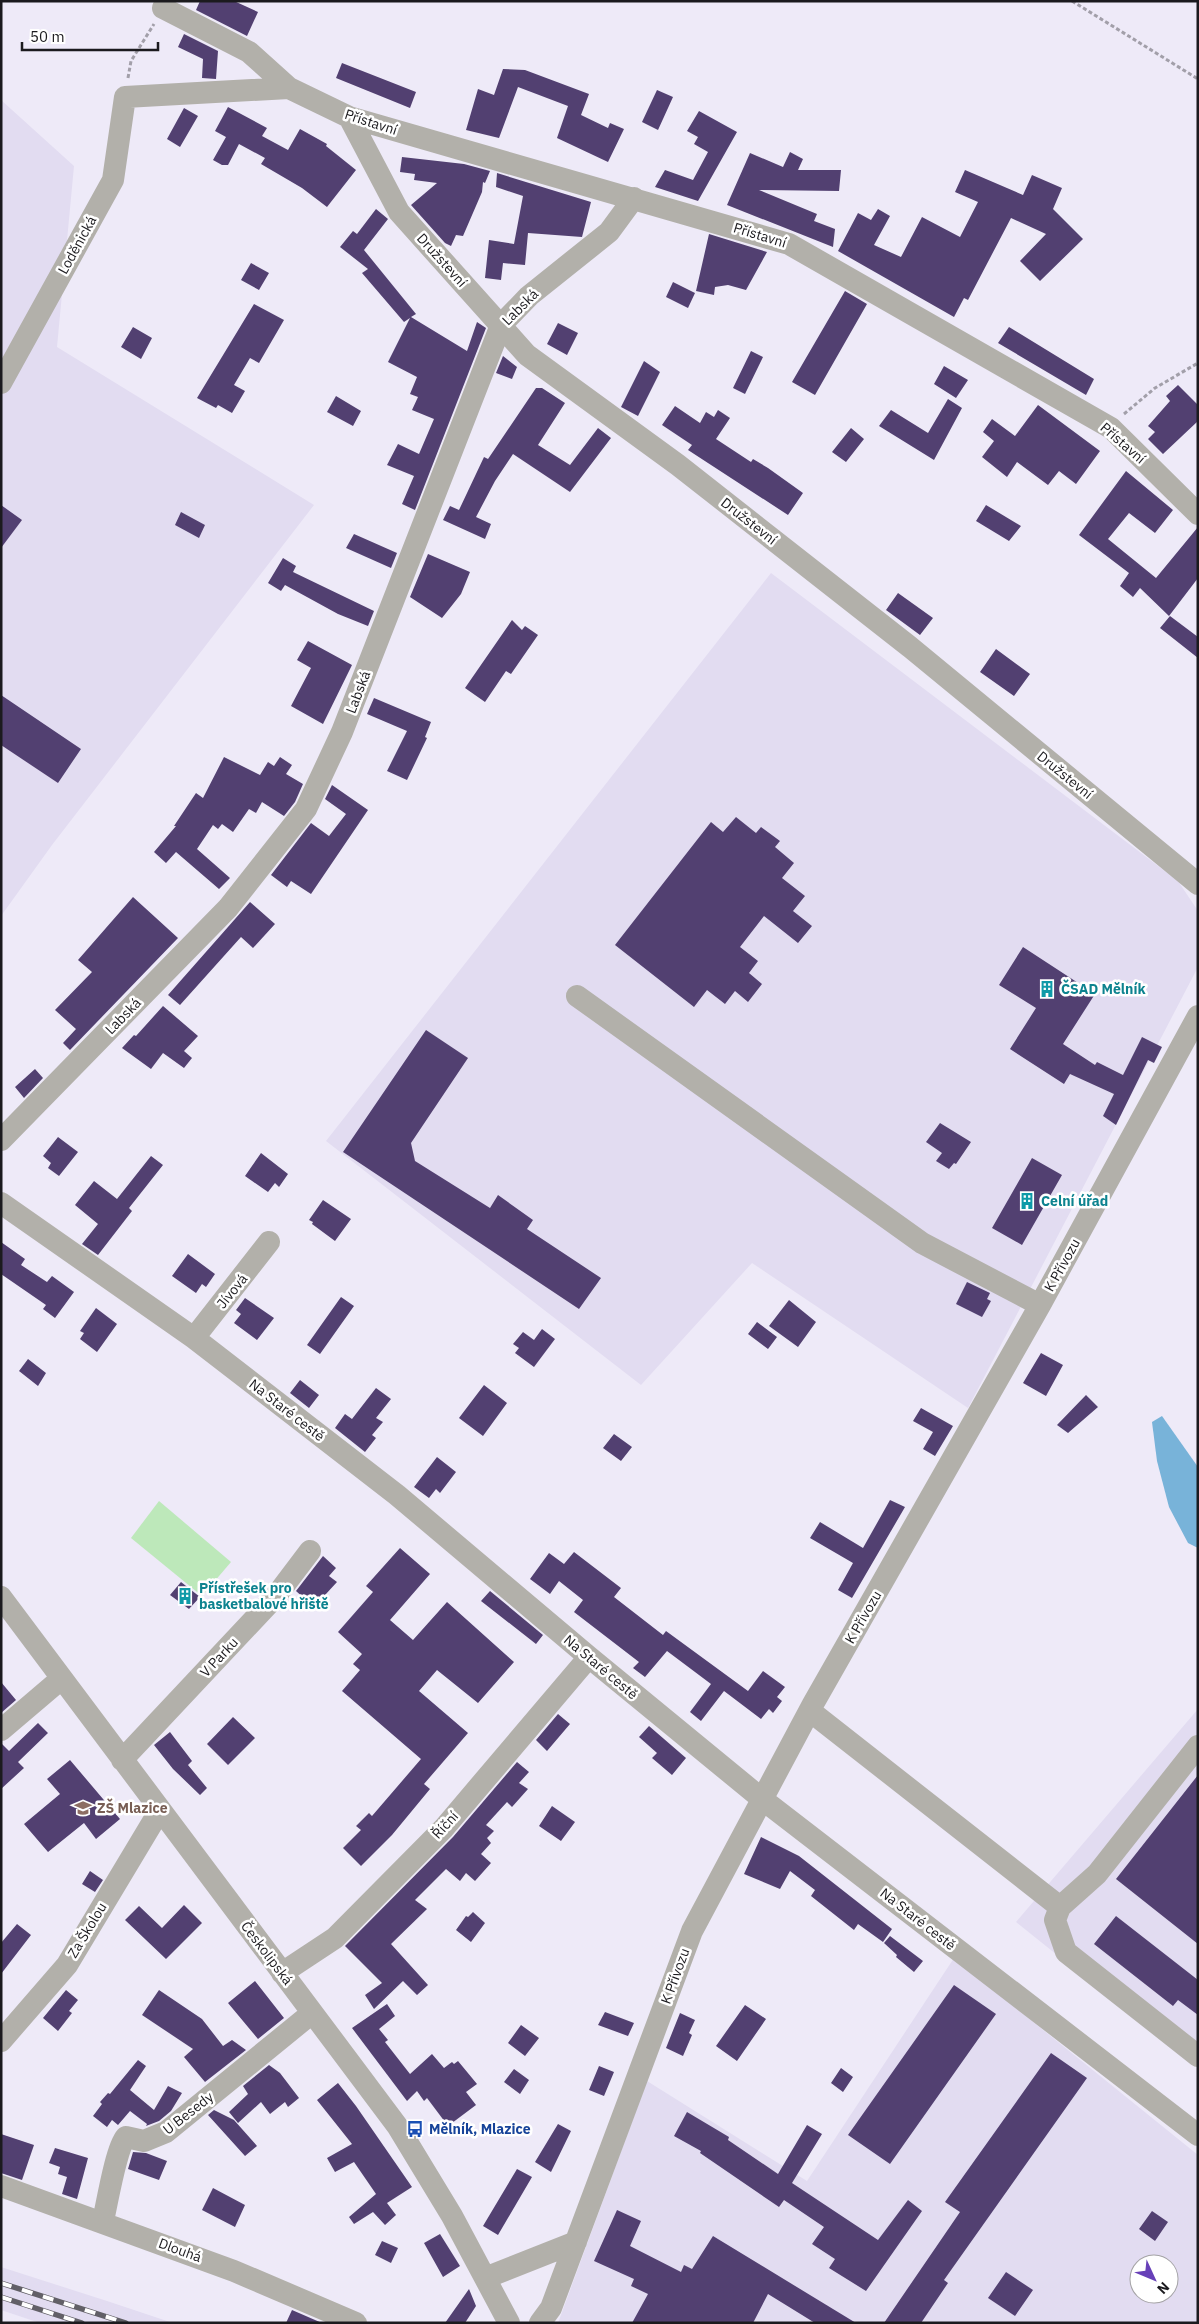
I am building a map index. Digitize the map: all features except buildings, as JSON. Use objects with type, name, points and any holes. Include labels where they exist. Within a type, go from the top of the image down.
[{"type":"street","name":"Přístavní","points":[[162,8],[248,52],[290,88],[349,117],[790,244],[1110,428],[1198,514]]},
{"type":"street","name":"Přístavní","points":[[125,97],[290,88]]},
{"type":"street","name":"Loděnická","points":[[1,383],[113,180],[125,97]]},
{"type":"street","name":"Družstevní","points":[[349,117],[399,212],[527,355],[678,465],[910,647],[1198,884]]},
{"type":"street","name":"Labská","points":[[1,1140],[228,908],[306,809],[342,732],[501,325],[529,296],[609,232],[634,198]]},
{"type":"street","points":[[577,996],[922,1243],[1040,1306]]},
{"type":"street","name":"K Přívozu","points":[[540,2323],[552,2308],[692,1931],[810,1711],[1040,1306],[1198,1016]]},
{"type":"street","name":"Na Staré cestě","points":[[1,1203],[194,1338],[397,1495],[589,1658],[762,1799],[1198,2135]]},
{"type":"street","name":"Jívová","points":[[194,1338],[269,1242]]},
{"type":"street","name":"V Parku","points":[[122,1760],[276,1596],[310,1551]]},
{"type":"street","name":"Českolipská","points":[[1,1597],[398,2127],[452,2216],[509,2323]]},
{"type":"street","name":"Říční","points":[[282,1973],[335,1938],[444,1828],[589,1658]]},
{"type":"street","points":[[1,1730],[61,1679]]},
{"type":"street","points":[[810,1711],[1060,1907]]},
{"type":"street","points":[[1198,1746],[1097,1874],[1060,1907],[1055,1920],[1066,1952],[1198,2056]]},
{"type":"street","name":"Za Školou","points":[[1,2041],[67,1965],[160,1810]]},
{"type":"street","name":"U Besedy","points":[[103,2221],[117,2160],[123,2140],[126,2137],[144,2141],[166,2132],[312,2013]]},
{"type":"street","name":"Dlouhá","points":[[1,2186],[103,2221],[234,2270],[356,2323]]},
{"type":"street","points":[[485,2278],[576,2242]]},
{"type":"path","points":[[1072,1],[1198,78]]},
{"type":"path","points":[[125,97],[131,61],[162,8]]},
{"type":"path","points":[[1110,428],[1155,388],[1198,363]]},
{"type":"shaded area","points":[[1,100],[74,166],[57,347],[314,505],[52,845],[1,916]]},
{"type":"shaded area","points":[[771,573],[1178,881],[1198,911],[1198,967],[968,1408],[752,1263],[641,1385],[326,1141]]},
{"type":"shaded area","points":[[1198,1709],[1198,2068],[1016,1922]]},
{"type":"shaded area","points":[[954,1958],[1198,2155],[1198,2323],[558,2323],[647,2081],[807,2181]]},
{"type":"shaded area","points":[[1,2267],[173,2323],[40,2323],[1,2310]]},
{"type":"green space","points":[[159,1501],[231,1562],[202,1596],[131,1538]]},
{"type":"water","points":[[1162,1416],[1198,1467],[1198,1548],[1188,1543],[1169,1507],[1157,1461],[1152,1422]]},
{"type":"railway","points":[[1,2283],[126,2323]]},
{"type":"railway","points":[[1,2297],[82,2323]]},
{"type":"place","name":"ČSAD Mělník","points":[[1047,989]]},
{"type":"place","name":"Celní úřad","points":[[1027,1201]]},
{"type":"place","name":"Přístřešek pro basketbalové hřiště","points":[[185,1596]]},
{"type":"place","name":"ZŠ Mlazice","points":[[83,1808]]},
{"type":"place","name":"Mělník, Mlazice","points":[[415,2129]]}]
